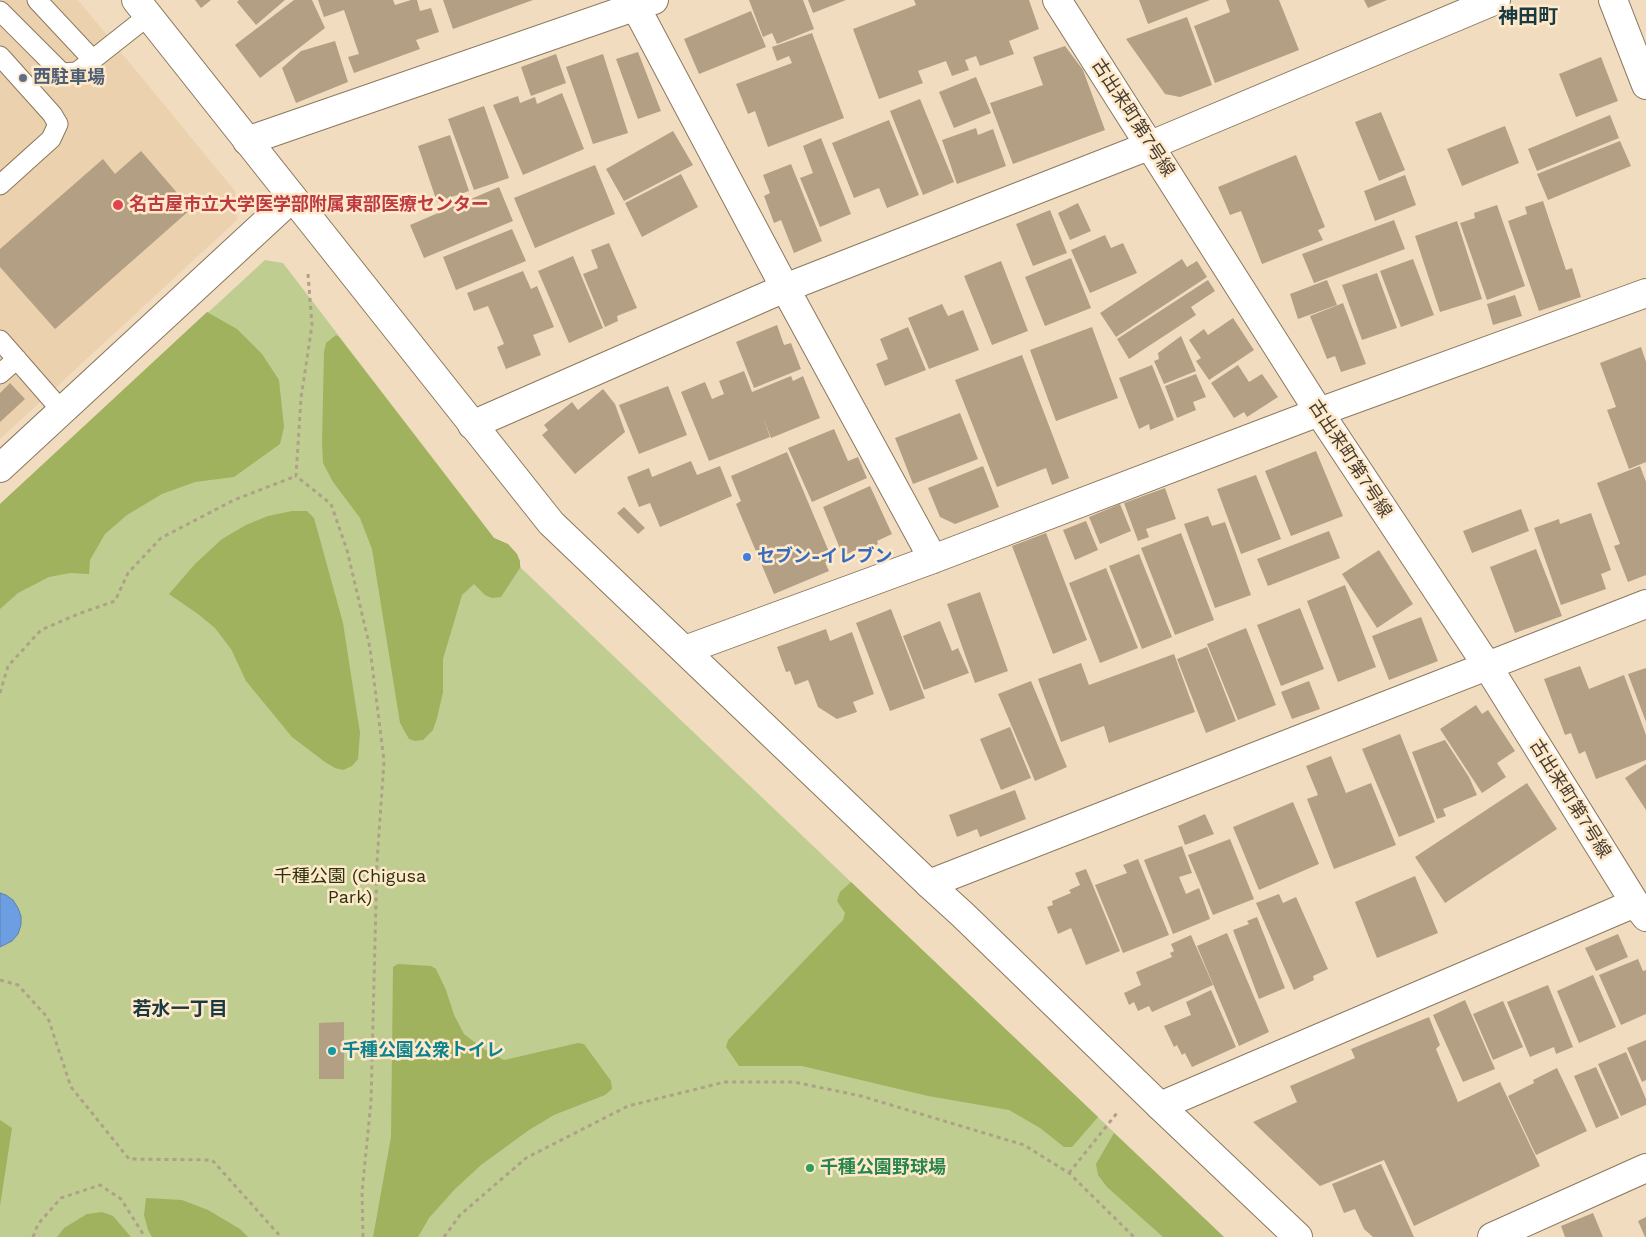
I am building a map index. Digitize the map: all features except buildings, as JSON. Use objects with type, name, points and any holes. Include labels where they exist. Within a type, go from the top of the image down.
[{"type":"street","name":"古出来町第7号線","points":[[1057,0],[1151,145],[1318,412],[1488,667],[1641,910]]},
{"type":"street","points":[[472,425],[786,288],[1151,145],[1496,0]]},
{"type":"street","points":[[1613,0],[1646,85]]},
{"type":"street","points":[[247,141],[641,2],[786,288],[933,559]]},
{"type":"street","points":[[142,8],[550,523],[1298,1237]]},
{"type":"street","points":[[0,468],[292,198]]},
{"type":"street","points":[[685,650],[933,559],[1318,412],[1646,293]]},
{"type":"street","points":[[929,884],[1646,604]]},
{"type":"street","points":[[1160,1106],[1641,910]]},
{"type":"street","points":[[1492,1237],[1646,1168]]},
{"type":"lane","points":[[37,0],[93,60]]},
{"type":"lane","points":[[0,11],[62,73],[77,72],[93,60],[142,8]]},
{"type":"lane","points":[[0,56],[52,114],[58,124],[51,139],[0,185]]},
{"type":"lane","points":[[0,340],[62,411]]},
{"type":"lane","points":[[0,374],[17,359]]},
{"type":"path","points":[[296,476],[301,398],[312,324],[308,271]]},
{"type":"path","points":[[0,692],[8,666],[41,630],[115,601],[128,572],[161,538],[234,500],[296,476]]},
{"type":"path","points":[[296,476],[331,504],[347,550],[370,648],[384,761],[377,862],[371,1102],[362,1192],[364,1237]]},
{"type":"path","points":[[0,980],[18,985],[48,1018],[72,1087],[130,1159],[212,1160],[281,1237]]},
{"type":"path","points":[[444,1237],[460,1215],[526,1158],[628,1106],[725,1082],[794,1082],[861,1096],[1024,1145],[1069,1173],[1134,1237]]},
{"type":"path","points":[[1069,1173],[1116,1113]]},
{"type":"path","points":[[33,1237],[38,1224],[61,1198],[100,1185],[121,1199],[144,1237]]},
{"type":"shaded area","name":"名古屋市立大学医学部附属東部医療センター","points":[[0,0],[78,0],[235,191],[237,220],[0,439]]},
{"type":"green space","name":"千種公園 (Chigusa Park)","points":[[265,260],[283,263],[494,538],[508,544],[517,554],[521,568],[1224,1237],[0,1237],[0,504]]},
{"type":"green space","points":[[207,312],[237,329],[262,354],[279,380],[284,427],[280,444],[234,477],[195,482],[162,494],[127,515],[105,534],[90,560],[89,574],[70,573],[49,577],[18,593],[0,609],[0,504]]},
{"type":"green space","points":[[336,335],[494,538],[508,544],[517,554],[520,561],[520,568],[501,597],[492,598],[485,595],[474,584],[462,595],[443,659],[443,692],[437,718],[433,730],[423,740],[415,741],[409,739],[400,723],[372,549],[360,518],[333,482],[323,463],[324,352],[326,343]]},
{"type":"green space","points":[[292,511],[307,511],[314,518],[343,623],[360,733],[358,759],[352,766],[343,770],[325,762],[292,737],[246,681],[231,649],[215,628],[169,594],[195,564],[222,539],[246,525],[268,516]]},
{"type":"green space","points":[[851,882],[1098,1117],[1072,1147],[1064,1147],[1040,1128],[1009,1110],[928,1096],[802,1066],[739,1066],[726,1047],[728,1040],[843,920],[845,913],[837,901],[840,892]]},
{"type":"green space","points":[[398,964],[431,966],[436,969],[446,990],[454,1015],[464,1034],[482,1048],[504,1060],[578,1043],[584,1044],[611,1081],[612,1089],[605,1095],[554,1115],[529,1130],[481,1165],[455,1189],[429,1218],[418,1237],[373,1237],[391,1137],[393,967]]},
{"type":"green space","points":[[0,1120],[12,1128],[0,1206]]},
{"type":"green space","points":[[1114,1133],[1224,1237],[1163,1237],[1107,1187],[1098,1175],[1096,1164]]},
{"type":"green space","points":[[146,1198],[182,1200],[208,1210],[240,1229],[248,1237],[152,1237],[144,1215]]},
{"type":"green space","points":[[102,1212],[113,1216],[131,1237],[57,1237],[64,1228],[87,1214]]},
{"type":"water","points":[[0,893],[13,900],[21,916],[21,925],[18,934],[12,941],[0,947]]},
{"type":"place","name":"西駐車場","points":[[23,78]]},
{"type":"place","name":"名古屋市立大学医学部附属東部医療センター","points":[[118,205]]},
{"type":"place","name":"セブン-イレブン","points":[[747,557]]},
{"type":"place","name":"千種公園公衆トイレ","points":[[332,1051]]},
{"type":"place","name":"千種公園野球場","points":[[810,1168]]},
{"type":"district","name":"神田町","points":[[1528,17]]},
{"type":"district","name":"若水一丁目","points":[[180,1009]]}]
